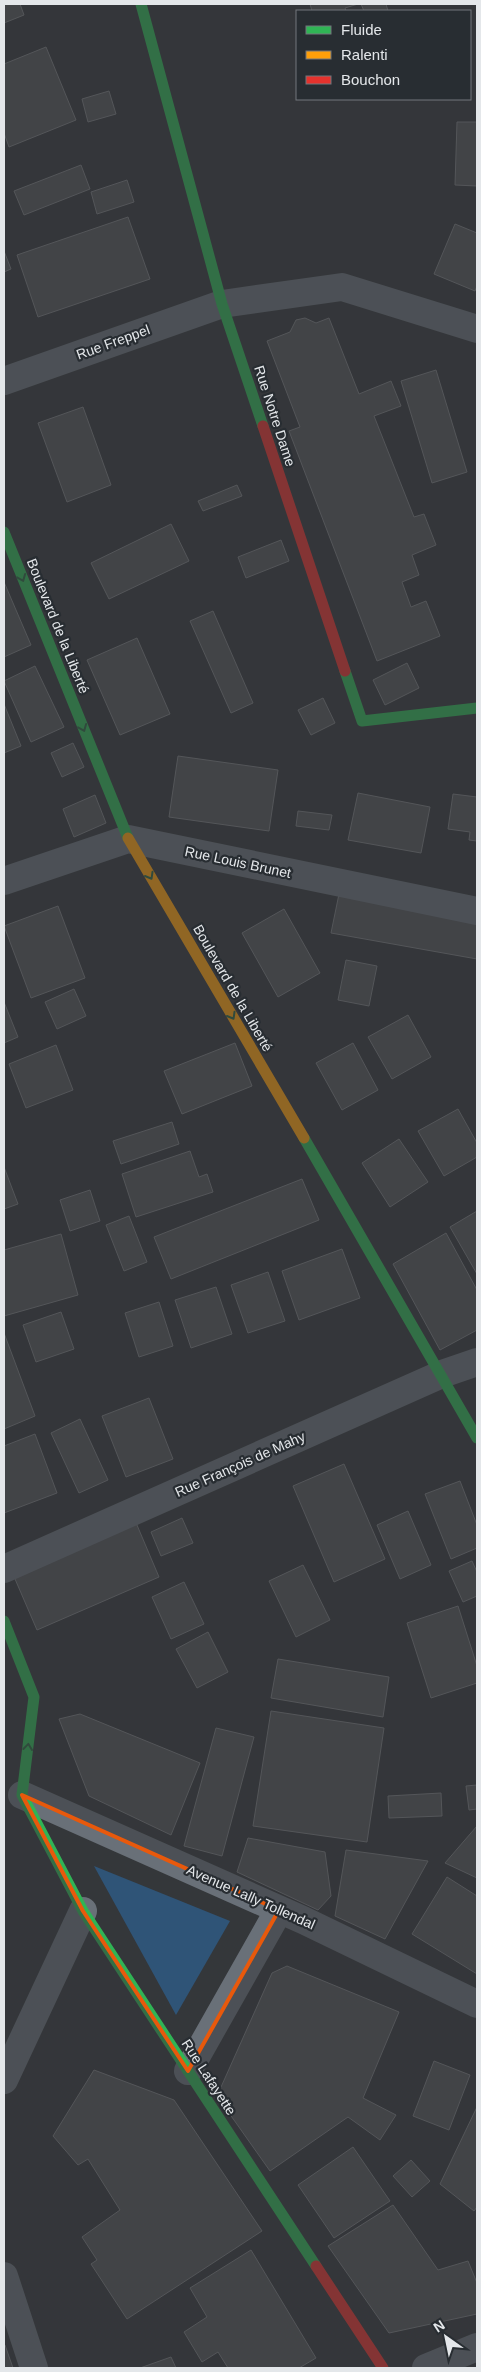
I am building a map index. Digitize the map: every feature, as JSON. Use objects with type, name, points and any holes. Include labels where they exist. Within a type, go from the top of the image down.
[{"type":"street","name":"Rue Notre Dame","points":[[141,4],[222,304],[362,721],[477,708]]},
{"type":"street","name":"Rue Freppel","points":[[4,381],[222,304],[342,287],[477,329]]},
{"type":"street","name":"Boulevard de la Liberté","points":[[4,532],[128,840],[442,1374],[477,1438]]},
{"type":"street","name":"Rue Louis Brunet","points":[[4,881],[128,840],[477,911]]},
{"type":"street","name":"Rue François de Mahy","points":[[4,1569],[442,1374],[477,1362]]},
{"type":"street","points":[[4,1621],[34,1697],[17,1794]]},
{"type":"street","name":"Avenue Lally Tollendal","points":[[17,1794],[279,1910],[477,2004]]},
{"type":"street","name":"Rue Lafayette","points":[[17,1794],[83,1910],[383,2368]]},
{"type":"street","points":[[4,2080],[83,1910]]},
{"type":"street","points":[[188,2071],[279,1910]]},
{"type":"street","points":[[4,2276],[34,2368]]},
{"type":"street","points":[[426,2368],[477,2347]]},
{"type":"highlighted area","points":[[22,1795],[279,1910],[188,2071],[83,1911]]},
{"type":"shaded area","points":[[94,1866],[230,1921],[176,2015]]},
{"type":"building","points":[[4,4],[20,4],[24,15],[4,23]]},
{"type":"building","points":[[310,4],[358,4],[345,8],[346,10],[312,10]]},
{"type":"building","points":[[361,4],[386,4],[388,10],[364,10]]},
{"type":"building","points":[[46,47],[76,120],[9,147],[4,133],[4,64]]},
{"type":"building","points":[[109,91],[116,114],[88,122],[82,99]]},
{"type":"building","points":[[457,122],[477,122],[477,186],[455,185]]},
{"type":"building","points":[[81,165],[90,189],[24,215],[14,191]]},
{"type":"building","points":[[127,180],[134,202],[97,214],[91,192]]},
{"type":"building","points":[[128,217],[150,279],[38,317],[17,255]]},
{"type":"building","points":[[455,224],[477,233],[477,286],[475,291],[434,274]]},
{"type":"building","points":[[4,251],[11,269],[4,272]]},
{"type":"building","points":[[305,318],[316,323],[329,318],[359,394],[391,381],[401,406],[374,416],[414,517],[424,514],[436,545],[412,555],[419,575],[402,582],[411,607],[426,601],[440,636],[377,661],[289,431],[300,427],[267,341],[290,332],[296,320]]},
{"type":"building","points":[[436,370],[467,472],[432,483],[401,381]]},
{"type":"building","points":[[83,407],[111,485],[67,502],[38,423]]},
{"type":"building","points":[[237,485],[242,496],[203,511],[198,501]]},
{"type":"building","points":[[171,524],[189,561],[109,599],[91,563]]},
{"type":"building","points":[[281,540],[289,561],[246,578],[238,557]]},
{"type":"building","points":[[4,582],[31,645],[4,657]]},
{"type":"building","points":[[213,611],[253,703],[231,713],[190,621]]},
{"type":"building","points":[[137,638],[170,714],[120,735],[87,660]]},
{"type":"building","points":[[407,663],[419,688],[385,705],[373,680]]},
{"type":"building","points":[[35,666],[64,727],[31,742],[4,681]]},
{"type":"building","points":[[323,698],[335,723],[311,735],[298,710]]},
{"type":"building","points":[[4,704],[21,746],[4,753]]},
{"type":"building","points":[[73,743],[84,767],[62,777],[51,753]]},
{"type":"building","points":[[178,756],[278,770],[269,831],[169,817]]},
{"type":"building","points":[[358,793],[430,807],[421,853],[348,840]]},
{"type":"building","points":[[453,794],[477,797],[477,841],[469,840],[470,832],[448,829]]},
{"type":"building","points":[[95,795],[106,823],[74,837],[63,809]]},
{"type":"building","points":[[298,811],[332,815],[329,830],[296,826]]},
{"type":"building","points":[[339,894],[477,918],[477,959],[331,933]]},
{"type":"building","points":[[58,906],[85,978],[31,998],[4,926]]},
{"type":"building","points":[[284,909],[320,973],[278,997],[242,933]]},
{"type":"building","points":[[346,960],[377,966],[369,1006],[338,1000]]},
{"type":"building","points":[[74,989],[86,1016],[57,1029],[45,1002]]},
{"type":"building","points":[[4,1002],[18,1037],[4,1043]]},
{"type":"building","points":[[408,1015],[431,1057],[392,1079],[368,1037]]},
{"type":"building","points":[[235,1043],[252,1086],[182,1114],[164,1071]]},
{"type":"building","points":[[353,1043],[378,1090],[342,1110],[316,1063]]},
{"type":"building","points":[[56,1045],[73,1090],[26,1108],[9,1064]]},
{"type":"building","points":[[458,1109],[477,1143],[477,1157],[444,1176],[418,1131]]},
{"type":"building","points":[[172,1122],[179,1144],[121,1164],[113,1141]]},
{"type":"building","points":[[399,1139],[428,1182],[390,1207],[362,1163]]},
{"type":"building","points":[[190,1151],[199,1177],[207,1174],[213,1192],[136,1217],[122,1174]]},
{"type":"building","points":[[4,1167],[18,1204],[4,1209]]},
{"type":"building","points":[[302,1179],[319,1220],[171,1279],[154,1237]]},
{"type":"building","points":[[90,1190],[100,1221],[70,1231],[60,1200]]},
{"type":"building","points":[[477,1211],[477,1274],[450,1227]]},
{"type":"building","points":[[129,1216],[147,1262],[124,1271],[106,1225]]},
{"type":"building","points":[[446,1233],[477,1290],[477,1330],[440,1350],[393,1264]]},
{"type":"building","points":[[61,1234],[78,1295],[4,1316],[4,1250]]},
{"type":"building","points":[[342,1249],[360,1298],[299,1320],[282,1271]]},
{"type":"building","points":[[268,1272],[285,1321],[248,1333],[231,1285]]},
{"type":"building","points":[[216,1287],[232,1334],[191,1348],[175,1300]]},
{"type":"building","points":[[159,1302],[173,1346],[139,1357],[125,1313]]},
{"type":"building","points":[[61,1312],[74,1349],[36,1362],[23,1325]]},
{"type":"building","points":[[4,1333],[35,1416],[4,1429]]},
{"type":"building","points":[[149,1398],[173,1459],[126,1477],[102,1416]]},
{"type":"building","points":[[80,1419],[108,1480],[79,1493],[51,1433]]},
{"type":"building","points":[[35,1434],[57,1493],[4,1513],[4,1446]]},
{"type":"building","points":[[344,1464],[385,1559],[334,1582],[293,1486]]},
{"type":"building","points":[[460,1481],[477,1525],[477,1548],[451,1559],[425,1494]]},
{"type":"building","points":[[408,1511],[431,1565],[400,1579],[377,1525]]},
{"type":"building","points":[[134,1518],[159,1577],[37,1630],[12,1572]]},
{"type":"building","points":[[182,1518],[193,1543],[161,1556],[151,1532]]},
{"type":"building","points":[[472,1561],[477,1572],[477,1596],[463,1602],[449,1571]]},
{"type":"building","points":[[303,1565],[330,1620],[296,1637],[269,1581]]},
{"type":"building","points":[[184,1582],[204,1624],[171,1639],[152,1597]]},
{"type":"building","points":[[458,1606],[477,1666],[477,1683],[431,1698],[407,1623]]},
{"type":"building","points":[[208,1632],[228,1672],[197,1688],[176,1649]]},
{"type":"building","points":[[278,1659],[389,1677],[383,1717],[271,1698]]},
{"type":"building","points":[[271,1711],[384,1728],[367,1842],[253,1826]]},
{"type":"building","points":[[80,1714],[200,1763],[171,1835],[89,1796],[59,1719]]},
{"type":"building","points":[[216,1728],[254,1737],[222,1856],[184,1846]]},
{"type":"building","points":[[477,1785],[477,1809],[469,1810],[466,1786]]},
{"type":"building","points":[[441,1793],[442,1816],[389,1818],[388,1796]]},
{"type":"building","points":[[477,1826],[477,1878],[445,1863]]},
{"type":"building","points":[[248,1838],[325,1852],[331,1896],[318,1910],[237,1872]]},
{"type":"building","points":[[346,1850],[428,1861],[385,1939],[335,1916]]},
{"type":"building","points":[[447,1877],[477,1896],[477,1974],[412,1934]]},
{"type":"building","points":[[287,1966],[399,2012],[363,2098],[396,2115],[380,2140],[348,2117],[270,2171],[217,2096],[272,1973]]},
{"type":"building","points":[[434,2061],[470,2075],[449,2130],[413,2116]]},
{"type":"building","points":[[94,2070],[174,2100],[262,2231],[127,2319],[91,2264],[97,2260],[82,2237],[120,2210],[88,2159],[78,2165],[53,2136]]},
{"type":"building","points":[[477,2107],[477,2207],[474,2211],[440,2184]]},
{"type":"building","points":[[353,2147],[390,2201],[334,2238],[298,2185]]},
{"type":"building","points":[[411,2160],[430,2181],[412,2197],[393,2176]]},
{"type":"building","points":[[393,2205],[438,2270],[468,2261],[477,2283],[477,2314],[389,2333],[328,2246]]},
{"type":"building","points":[[251,2250],[316,2358],[299,2368],[228,2368],[218,2352],[202,2362],[184,2332],[207,2317],[190,2288]]},
{"type":"building","points":[[5,2345],[13,2368],[4,2368]]},
{"type":"building","points":[[171,2357],[176,2368],[140,2368]]},
{"type":"traffic: fast","points":[[141,4],[222,304],[263,426]]},
{"type":"traffic: fast","points":[[4,532],[128,838]]},
{"type":"traffic: fast","points":[[345,671],[362,721],[477,708]]},
{"type":"traffic: fast","points":[[304,1138],[477,1438]]},
{"type":"traffic: fast","points":[[4,1621],[34,1697],[22,1795]]},
{"type":"traffic: fast","points":[[22,1795],[83,1911],[316,2266]]},
{"type":"traffic: slow","points":[[128,838],[304,1138]]},
{"type":"traffic: jam","points":[[263,426],[345,671]]},
{"type":"traffic: jam","points":[[316,2266],[383,2368]]}]
